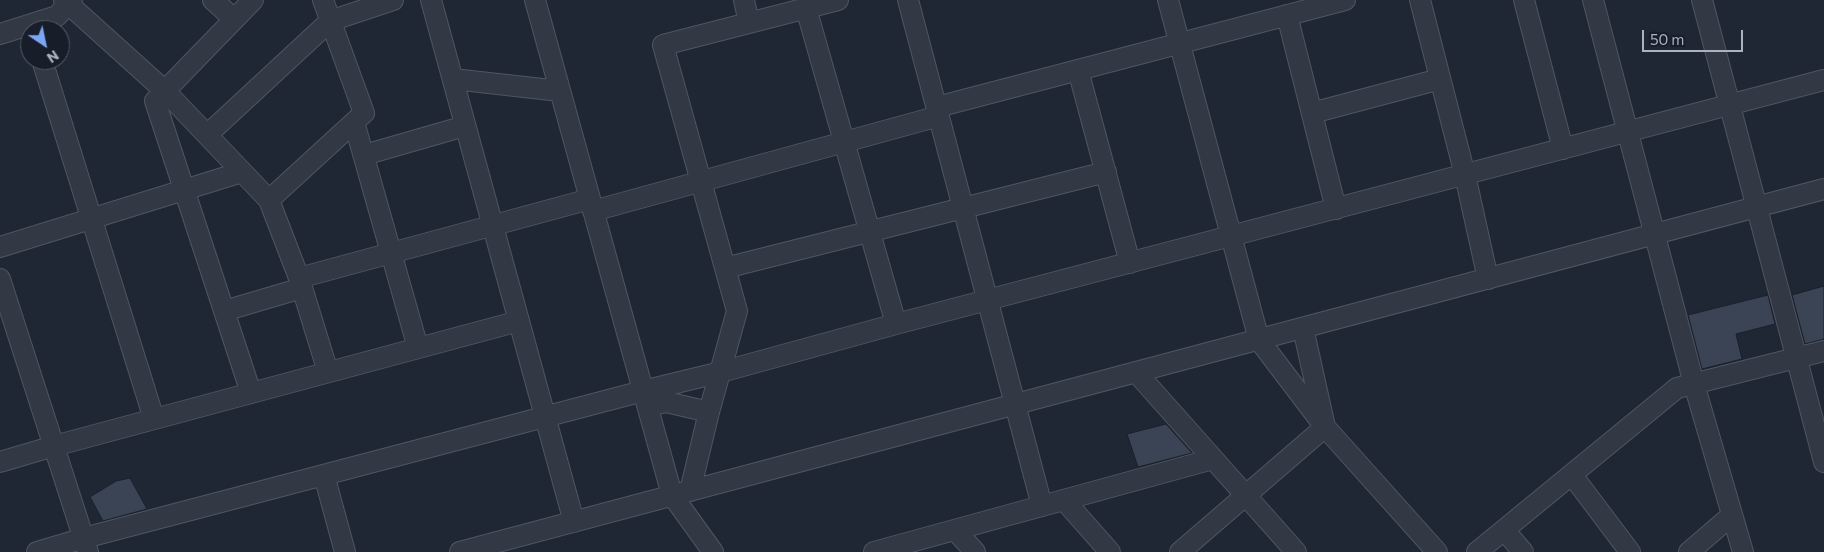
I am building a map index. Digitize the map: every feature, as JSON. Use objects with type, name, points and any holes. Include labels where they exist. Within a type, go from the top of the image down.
[{"type":"street","points":[[213,0],[234,19]]},
{"type":"street","points":[[251,393],[155,101],[253,0]]},
{"type":"street","points":[[268,200],[364,112],[323,0]]},
{"type":"street","points":[[207,135],[330,21],[394,0]]},
{"type":"street","points":[[431,0],[574,522]]},
{"type":"street","points":[[535,0],[646,398],[681,493],[713,552]]},
{"type":"street","points":[[744,0],[750,23]]},
{"type":"street","points":[[681,493],[709,412],[737,311],[663,45],[838,0]]},
{"type":"street","points":[[908,0],[1042,506]]},
{"type":"street","points":[[1168,0],[1259,340],[1325,427],[1436,552]]},
{"type":"street","points":[[224,311],[300,283],[391,253],[493,226],[701,181],[844,142],[1078,70],[1345,0]]},
{"type":"street","points":[[1420,0],[1465,175],[1488,278]]},
{"type":"street","points":[[1524,0],[1563,149]]},
{"type":"street","points":[[1593,0],[1694,384],[1743,552]]},
{"type":"street","points":[[1702,0],[1824,462]]},
{"type":"street","points":[[48,20],[57,16],[68,1],[165,91],[268,200],[300,283],[328,372]]},
{"type":"street","points":[[806,8],[896,324]]},
{"type":"street","points":[[1286,15],[1336,208]]},
{"type":"street","points":[[0,34],[20,30]]},
{"type":"street","points":[[45,70],[154,419]]},
{"type":"street","points":[[1078,70],[1130,263]]},
{"type":"street","points":[[452,79],[560,91]]},
{"type":"street","points":[[1312,113],[1440,80]]},
{"type":"street","points":[[37,552],[86,545],[324,475],[545,416],[646,398],[721,372],[896,324],[1824,80]]},
{"type":"street","points":[[354,122],[418,348]]},
{"type":"street","points":[[364,155],[465,126]]},
{"type":"street","points":[[0,247],[242,172]]},
{"type":"street","points":[[725,268],[1106,172]]},
{"type":"street","points":[[460,552],[1824,189]]},
{"type":"street","points":[[0,279],[4,308],[54,446],[86,545]]},
{"type":"street","points":[[0,462],[519,321]]},
{"type":"street","points":[[1303,328],[1325,427]]},
{"type":"street","points":[[1478,552],[1677,388],[1824,351]]},
{"type":"street","points":[[1136,372],[1296,552]]},
{"type":"street","points":[[646,398],[709,412]]},
{"type":"street","points":[[1180,552],[1325,427]]},
{"type":"street","points":[[874,552],[1213,459]]},
{"type":"street","points":[[324,475],[345,552]]},
{"type":"street","points":[[1572,475],[1630,552]]},
{"type":"street","points":[[1064,500],[1110,552]]},
{"type":"street","points":[[1689,552],[1732,515]]},
{"type":"street","points":[[955,530],[975,552]]},
{"type":"street","points":[[1504,530],[1523,552]]},
{"type":"building","points":[[1824,286],[1824,339],[1805,344],[1792,295]]},
{"type":"building","points":[[1768,295],[1775,324],[1736,334],[1742,359],[1702,369],[1688,315]]},
{"type":"building","points":[[1166,424],[1192,453],[1138,467],[1127,434]]},
{"type":"building","points":[[130,478],[147,509],[103,521],[90,497],[116,481]]}]
